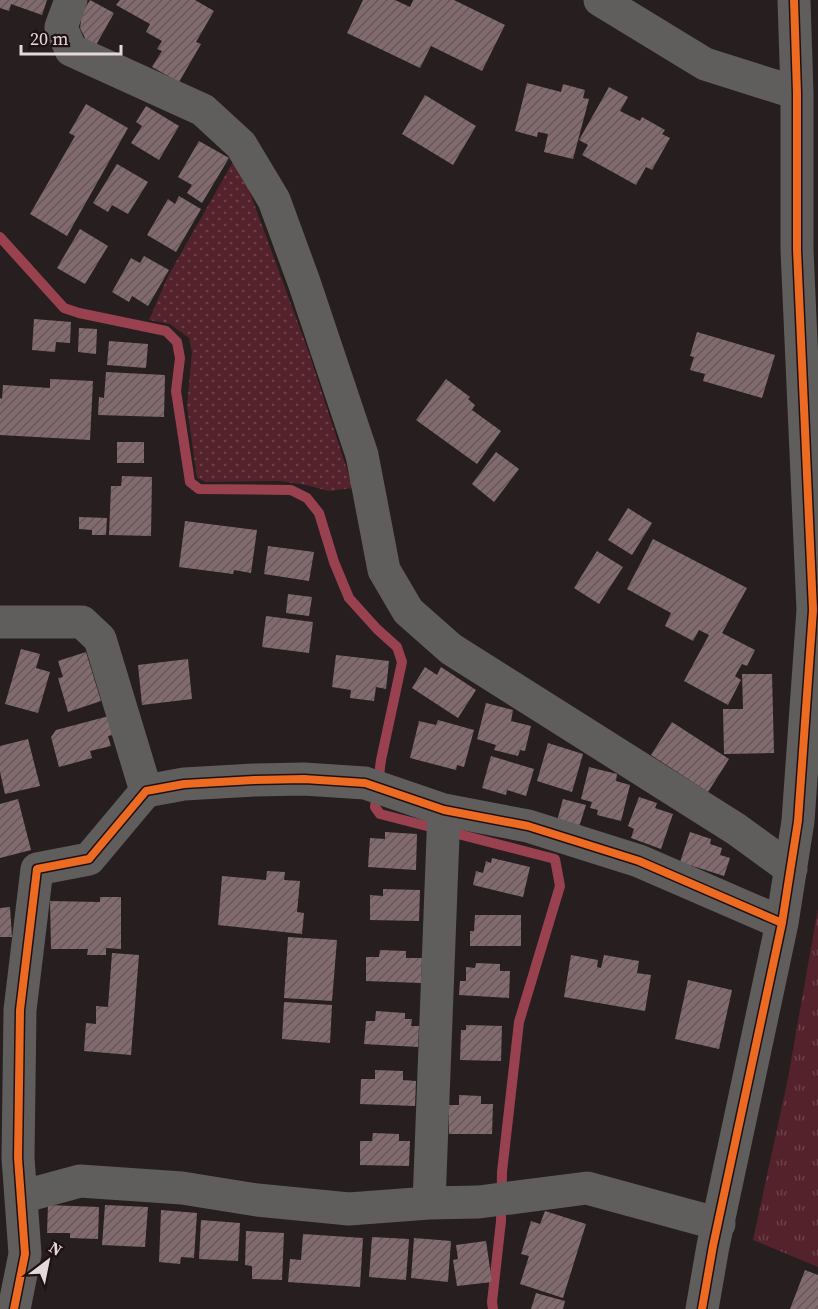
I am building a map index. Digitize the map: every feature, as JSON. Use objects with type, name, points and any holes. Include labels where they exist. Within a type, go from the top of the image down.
[{"type":"street","points":[[71,0],[61,27],[71,50],[203,110],[241,145],[274,200],[362,455],[384,570],[408,611],[451,649],[736,829],[791,869]]},
{"type":"street","points":[[600,0],[705,64],[797,93]]},
{"type":"street","points":[[702,1309],[713,1246],[782,923],[791,869],[798,821],[813,610],[797,250],[797,93],[794,0]]},
{"type":"street","points":[[0,622],[82,622],[100,639],[146,791]]},
{"type":"street","points":[[14,1309],[25,1254],[18,1158],[20,1010],[37,869],[89,859],[146,791],[184,784],[314,779],[365,783],[444,810],[528,826],[639,861],[782,923]]},
{"type":"street","points":[[429,1203],[444,810]]},
{"type":"street","points":[[21,1197],[80,1181],[182,1188],[256,1200],[349,1209],[479,1202],[587,1188],[719,1224]]},
{"type":"green space","points":[[234,160],[242,171],[309,353],[353,488],[329,491],[280,481],[206,482],[197,478],[187,406],[192,352],[189,338],[170,324],[149,320],[168,276]]},
{"type":"green space","points":[[818,908],[818,1267],[753,1240],[788,1078]]},
{"type":"building","points":[[0,0],[47,0],[42,15],[11,4],[9,11],[0,8]]},
{"type":"building","points":[[90,0],[114,13],[96,45],[86,40],[80,28],[82,14]]},
{"type":"building","points":[[120,0],[195,0],[214,11],[196,42],[201,44],[179,82],[152,67],[162,51],[157,49],[162,41],[146,32],[150,24],[116,5]]},
{"type":"building","points":[[363,0],[395,0],[410,7],[413,0],[454,0],[505,25],[482,71],[431,46],[420,68],[347,33]]},
{"type":"building","points":[[527,83],[561,92],[563,84],[585,90],[583,98],[589,99],[573,159],[544,152],[548,134],[538,132],[537,137],[515,131]]},
{"type":"building","points":[[609,87],[628,97],[620,111],[640,121],[642,117],[665,130],[662,134],[670,138],[652,170],[646,167],[636,185],[582,155],[588,145],[579,140]]},
{"type":"building","points":[[425,95],[476,126],[453,165],[402,134]]},
{"type":"building","points":[[86,104],[128,128],[67,236],[30,214],[75,136],[69,133]]},
{"type":"building","points":[[146,106],[179,126],[159,160],[131,143],[142,126],[136,122]]},
{"type":"building","points":[[199,141],[229,158],[202,203],[187,193],[192,185],[178,177]]},
{"type":"building","points":[[117,164],[148,182],[128,214],[112,205],[108,212],[93,203]]},
{"type":"building","points":[[179,196],[201,209],[176,252],[147,235],[168,199],[175,204]]},
{"type":"building","points":[[80,229],[108,246],[85,284],[57,268]]},
{"type":"building","points":[[144,256],[169,270],[148,306],[132,296],[129,302],[112,292],[131,258],[140,263]]},
{"type":"building","points":[[34,319],[71,322],[70,343],[56,342],[55,352],[32,350]]},
{"type":"building","points":[[79,328],[97,329],[96,354],[78,352]]},
{"type":"building","points":[[697,332],[775,355],[762,398],[703,381],[705,374],[690,370],[694,357],[690,356]]},
{"type":"building","points":[[109,341],[148,344],[146,368],[107,365]]},
{"type":"building","points":[[106,372],[165,375],[164,417],[98,415],[99,397],[104,398]]},
{"type":"building","points":[[50,379],[93,381],[90,440],[0,435],[0,398],[2,399],[3,385],[50,388]]},
{"type":"building","points":[[446,379],[470,397],[468,399],[475,405],[472,410],[501,431],[477,464],[416,420]]},
{"type":"building","points":[[117,442],[144,442],[144,463],[117,463]]},
{"type":"building","points":[[496,452],[519,469],[494,502],[472,484]]},
{"type":"building","points":[[122,476],[152,477],[151,536],[109,535],[111,486],[121,486]]},
{"type":"building","points":[[628,508],[652,523],[632,555],[608,540]]},
{"type":"building","points":[[79,517],[107,518],[106,535],[92,535],[92,530],[79,529]]},
{"type":"building","points":[[185,521],[257,530],[251,573],[234,570],[233,574],[179,567]]},
{"type":"building","points":[[653,539],[747,588],[722,633],[755,650],[747,666],[742,664],[735,676],[741,680],[728,705],[684,681],[709,635],[699,630],[693,641],[665,626],[671,613],[627,589]]},
{"type":"building","points":[[268,546],[314,552],[309,581],[264,574]]},
{"type":"building","points":[[597,551],[623,567],[599,604],[574,588]]},
{"type":"building","points":[[288,594],[312,597],[309,616],[286,613]]},
{"type":"building","points":[[266,616],[313,622],[309,653],[262,647]]},
{"type":"building","points":[[21,649],[40,654],[36,668],[50,672],[38,713],[5,704]]},
{"type":"building","points":[[86,652],[101,701],[68,712],[58,678],[63,677],[58,661]]},
{"type":"building","points":[[336,655],[389,661],[386,689],[376,687],[374,701],[350,698],[351,690],[332,687]]},
{"type":"building","points":[[188,659],[192,699],[142,705],[138,665]]},
{"type":"building","points":[[425,667],[437,675],[441,667],[476,690],[458,718],[412,688]]},
{"type":"building","points":[[742,674],[772,674],[774,753],[724,754],[723,709],[743,709]]},
{"type":"building","points":[[486,703],[513,710],[511,721],[531,726],[525,751],[520,750],[518,756],[494,750],[496,745],[477,739]]},
{"type":"building","points":[[109,716],[113,735],[108,736],[111,746],[90,751],[92,758],[59,767],[51,737],[56,730]]},
{"type":"building","points":[[438,720],[474,730],[464,767],[457,765],[456,770],[410,758],[419,721],[436,725]]},
{"type":"building","points":[[672,722],[729,759],[708,792],[651,755]]},
{"type":"building","points":[[28,739],[40,786],[5,794],[0,772],[0,746]]},
{"type":"building","points":[[548,743],[583,754],[572,792],[537,781]]},
{"type":"building","points":[[491,756],[534,769],[526,796],[507,790],[506,795],[482,788]]},
{"type":"building","points":[[589,767],[617,774],[616,781],[630,785],[621,821],[597,815],[598,810],[590,808],[592,802],[581,799]]},
{"type":"building","points":[[639,797],[657,803],[655,808],[673,814],[661,849],[631,838],[634,829],[628,826]]},
{"type":"building","points":[[18,799],[31,850],[0,858],[0,804]]},
{"type":"building","points":[[563,799],[586,805],[579,827],[557,821]]},
{"type":"building","points":[[385,832],[417,834],[416,870],[368,867],[370,838],[385,839]]},
{"type":"building","points":[[690,832],[711,839],[710,844],[722,848],[720,855],[730,858],[724,876],[680,862]]},
{"type":"building","points":[[492,858],[530,867],[523,897],[473,885],[476,871],[483,873],[486,861],[491,863]]},
{"type":"building","points":[[267,871],[285,872],[284,880],[300,881],[297,912],[304,913],[302,934],[218,925],[222,876],[266,880]]},
{"type":"building","points":[[383,889],[420,890],[419,921],[370,920],[370,895],[383,896]]},
{"type":"building","points":[[100,897],[121,897],[121,949],[106,948],[106,955],[87,955],[88,949],[51,949],[50,901],[100,902]]},
{"type":"building","points":[[10,907],[12,937],[0,937],[0,908]]},
{"type":"building","points":[[475,915],[521,915],[521,946],[470,946],[470,931],[474,931]]},
{"type":"building","points":[[288,937],[337,940],[332,1001],[284,998]]},
{"type":"building","points":[[380,950],[406,951],[406,958],[422,958],[421,983],[366,981],[366,957],[379,957]]},
{"type":"building","points":[[112,953],[139,955],[131,1055],[84,1051],[86,1023],[96,1024],[96,1006],[108,1007]]},
{"type":"building","points":[[571,955],[598,960],[597,967],[601,968],[604,955],[639,961],[637,973],[651,975],[645,1011],[564,997]]},
{"type":"building","points":[[476,963],[500,964],[500,971],[510,971],[509,998],[459,995],[460,981],[466,981],[466,967],[475,968]]},
{"type":"building","points":[[688,980],[732,990],[719,1049],[675,1039]]},
{"type":"building","points":[[284,1002],[332,1005],[330,1043],[282,1039]]},
{"type":"building","points":[[376,1011],[405,1013],[405,1019],[412,1019],[411,1026],[419,1026],[418,1047],[364,1044],[366,1021],[375,1021]]},
{"type":"building","points":[[466,1025],[502,1026],[501,1061],[460,1060],[461,1030],[466,1030]]},
{"type":"building","points":[[375,1070],[403,1071],[403,1080],[416,1081],[415,1106],[360,1104],[361,1079],[375,1079]]},
{"type":"building","points":[[459,1095],[481,1096],[481,1104],[493,1104],[492,1134],[449,1134],[449,1105],[459,1105]]},
{"type":"building","points":[[373,1133],[399,1134],[399,1141],[410,1141],[409,1166],[360,1165],[360,1141],[372,1141]]},
{"type":"building","points":[[48,1205],[99,1207],[98,1239],[70,1238],[70,1233],[47,1233]]},
{"type":"building","points":[[105,1205],[148,1207],[145,1247],[102,1245]]},
{"type":"building","points":[[161,1210],[197,1213],[194,1258],[181,1257],[180,1264],[159,1262]]},
{"type":"building","points":[[545,1211],[586,1224],[563,1298],[520,1284],[529,1256],[521,1254],[531,1221],[540,1224]]},
{"type":"building","points":[[201,1220],[240,1223],[238,1261],[199,1259]]},
{"type":"building","points":[[246,1231],[284,1233],[282,1280],[252,1279],[252,1266],[245,1265]]},
{"type":"building","points":[[303,1234],[363,1238],[360,1287],[288,1282],[290,1259],[301,1260]]},
{"type":"building","points":[[372,1237],[409,1239],[406,1280],[369,1277]]},
{"type":"building","points":[[414,1238],[451,1241],[448,1282],[411,1278]]},
{"type":"building","points":[[486,1241],[492,1282],[457,1286],[453,1260],[458,1259],[456,1245]]},
{"type":"building","points":[[805,1270],[818,1275],[818,1309],[790,1309]]},
{"type":"building","points":[[536,1293],[565,1301],[563,1309],[531,1309]]},
{"type":"waterway","points":[[0,237],[64,308],[166,331],[177,342],[180,358],[176,391],[190,482],[199,489],[291,490],[307,498],[319,513],[334,562],[349,598],[397,647],[402,662],[381,760],[375,807],[380,814],[555,859],[560,886],[519,1022],[502,1172],[501,1221],[493,1309]]},
{"type":"cycle path","points":[[702,1309],[713,1246],[782,923],[798,821],[813,610],[797,250],[797,93],[794,0]]},
{"type":"cycle path","points":[[14,1309],[25,1254],[18,1158],[20,1010],[37,869],[89,859],[146,791],[184,784],[254,780],[304,779],[365,783],[444,810],[528,826],[639,861],[782,923]]}]
